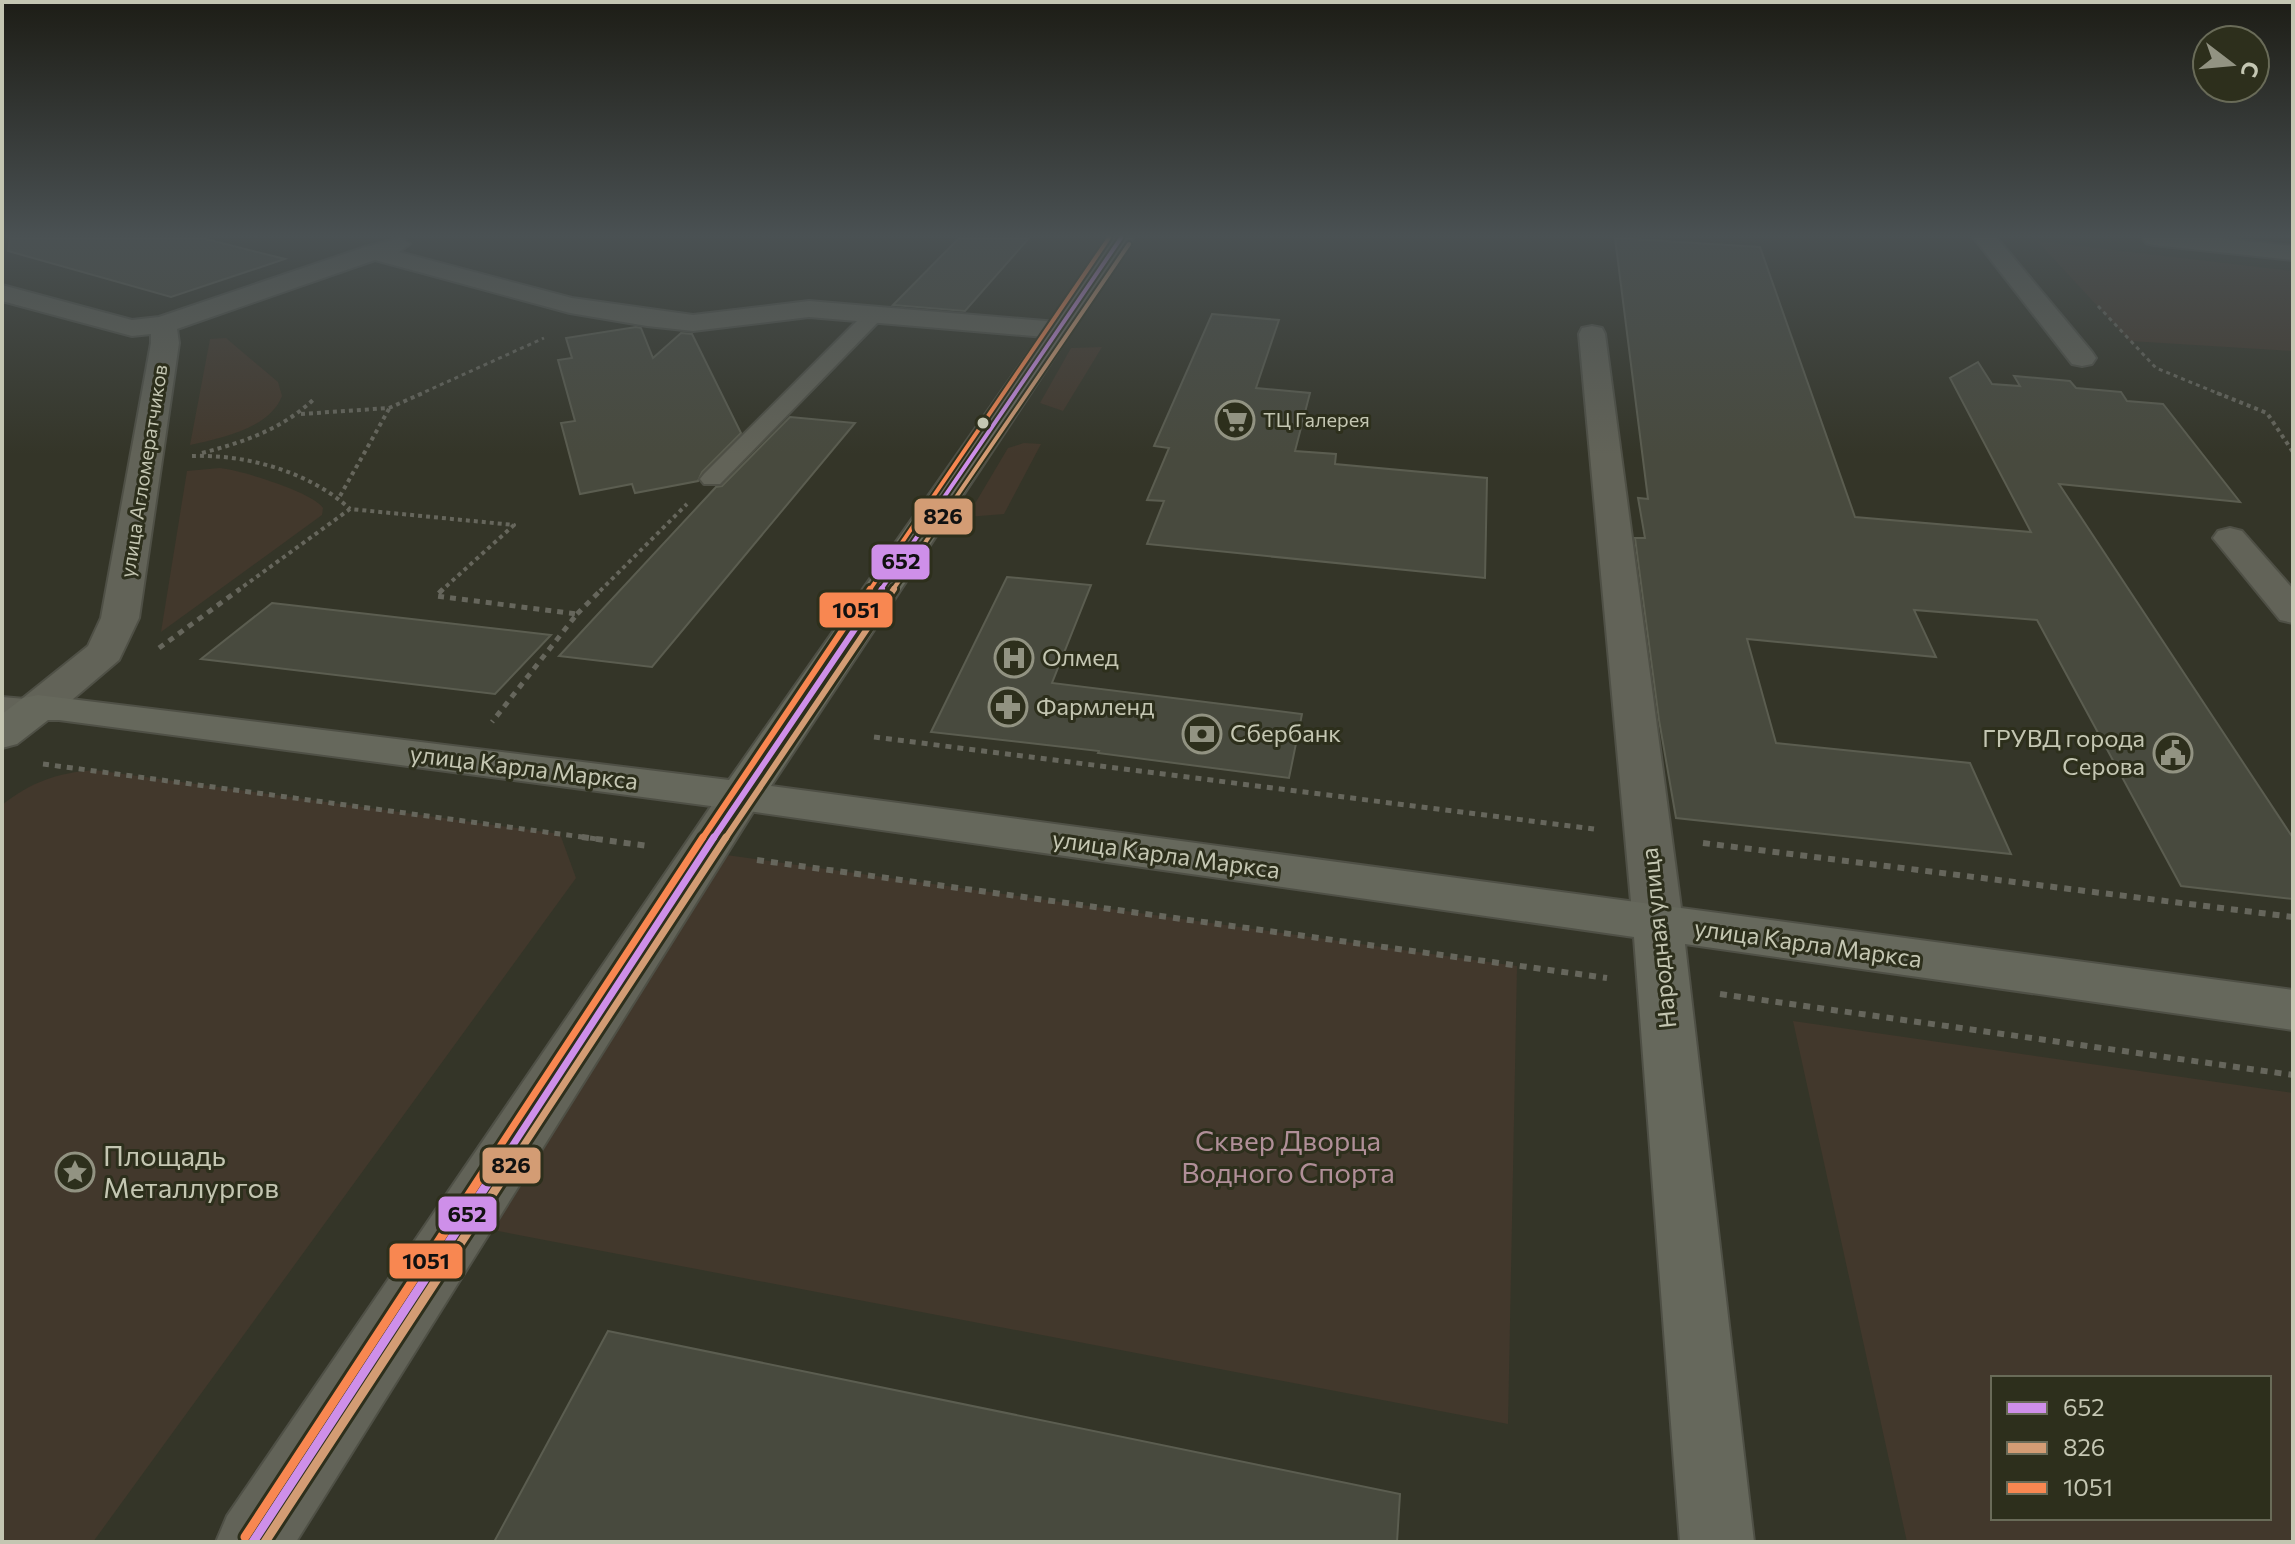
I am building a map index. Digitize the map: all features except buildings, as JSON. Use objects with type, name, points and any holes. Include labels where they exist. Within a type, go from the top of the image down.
[{"type":"main road","points":[[741,796],[1071,310]]},
{"type":"main road","name":"улица Карла Маркса","points":[[20,707],[741,796],[2293,1010]]},
{"type":"main road","name":"улица Агломератчиков","points":[[2,735],[20,707]]},
{"type":"main road","name":"Народная улица","points":[[1658,923],[1717,1542]]},
{"type":"street","points":[[65,310],[132,328],[163,325],[206,310]]},
{"type":"street","points":[[599,310],[693,323],[800,310]]},
{"type":"street","points":[[820,310],[1057,330]]},
{"type":"street","points":[[2043,310],[2082,358]]},
{"type":"street","name":"улица Агломератчиков","points":[[20,707],[105,652],[120,618],[165,343],[163,325]]},
{"type":"street","name":"Народная улица","points":[[1592,334],[1658,923]]},
{"type":"street","points":[[2230,538],[2293,612]]},
{"type":"street","points":[[253,1542],[741,796]]},
{"type":"lane","points":[[712,479],[874,315]]},
{"type":"path","points":[[2102,310],[2156,368],[2267,413],[2293,452]]},
{"type":"path","points":[[145,465],[229,446],[301,414],[389,408],[604,311]]},
{"type":"path","points":[[301,414],[315,398]]},
{"type":"path","points":[[340,496],[389,408]]},
{"type":"path","points":[[197,455],[235,458],[275,469],[340,496],[350,509]]},
{"type":"path","points":[[462,760],[577,614],[712,479]]},
{"type":"path","points":[[105,652],[147,657],[350,509],[514,525],[436,596],[577,614]]},
{"type":"path","points":[[874,737],[2293,917]]},
{"type":"path","points":[[33,762],[705,852],[2293,1075]]},
{"type":"green space","points":[[2101,310],[2293,310],[2293,351],[2130,341]]},
{"type":"green space","points":[[226,338],[278,382],[282,396],[276,407],[256,424],[230,435],[190,445],[210,339]]},
{"type":"green space","points":[[1102,347],[1063,411],[1040,403],[1071,348]]},
{"type":"green space","points":[[1024,443],[1041,444],[1004,514],[967,517],[1008,448]]},
{"type":"green space","points":[[220,468],[259,477],[306,495],[323,508],[322,515],[161,632],[187,471]]},
{"type":"green space","points":[[94,770],[560,834],[576,878],[93,1542],[2,1542],[2,805],[23,790],[45,780]]},
{"type":"green space","name":"Сквер Дворца Водного Спорта","points":[[705,852],[1517,966],[1508,1424],[461,1224]]},
{"type":"green space","points":[[1793,1021],[2293,1093],[2293,1542],[1907,1542]]},
{"type":"transit line","name":"1051","points":[[245,1537],[733,791],[1060,310]]},
{"type":"transit line","name":"652","points":[[253,1542],[741,796],[1072,310]]},
{"type":"transit line","name":"826","points":[[265,1542],[749,802],[1084,310]]},
{"type":"place","name":"ТЦ Галерея","points":[[1235,420]]},
{"type":"place","name":"Олмед","points":[[1014,658]]},
{"type":"place","name":"Фармленд","points":[[1008,707]]},
{"type":"place","name":"Сбербанк","points":[[1202,734]]},
{"type":"place","name":"ГРУВД города Серова","points":[[2173,753]]},
{"type":"place","name":"Площадь Металлургов","points":[[75,1172]]}]
